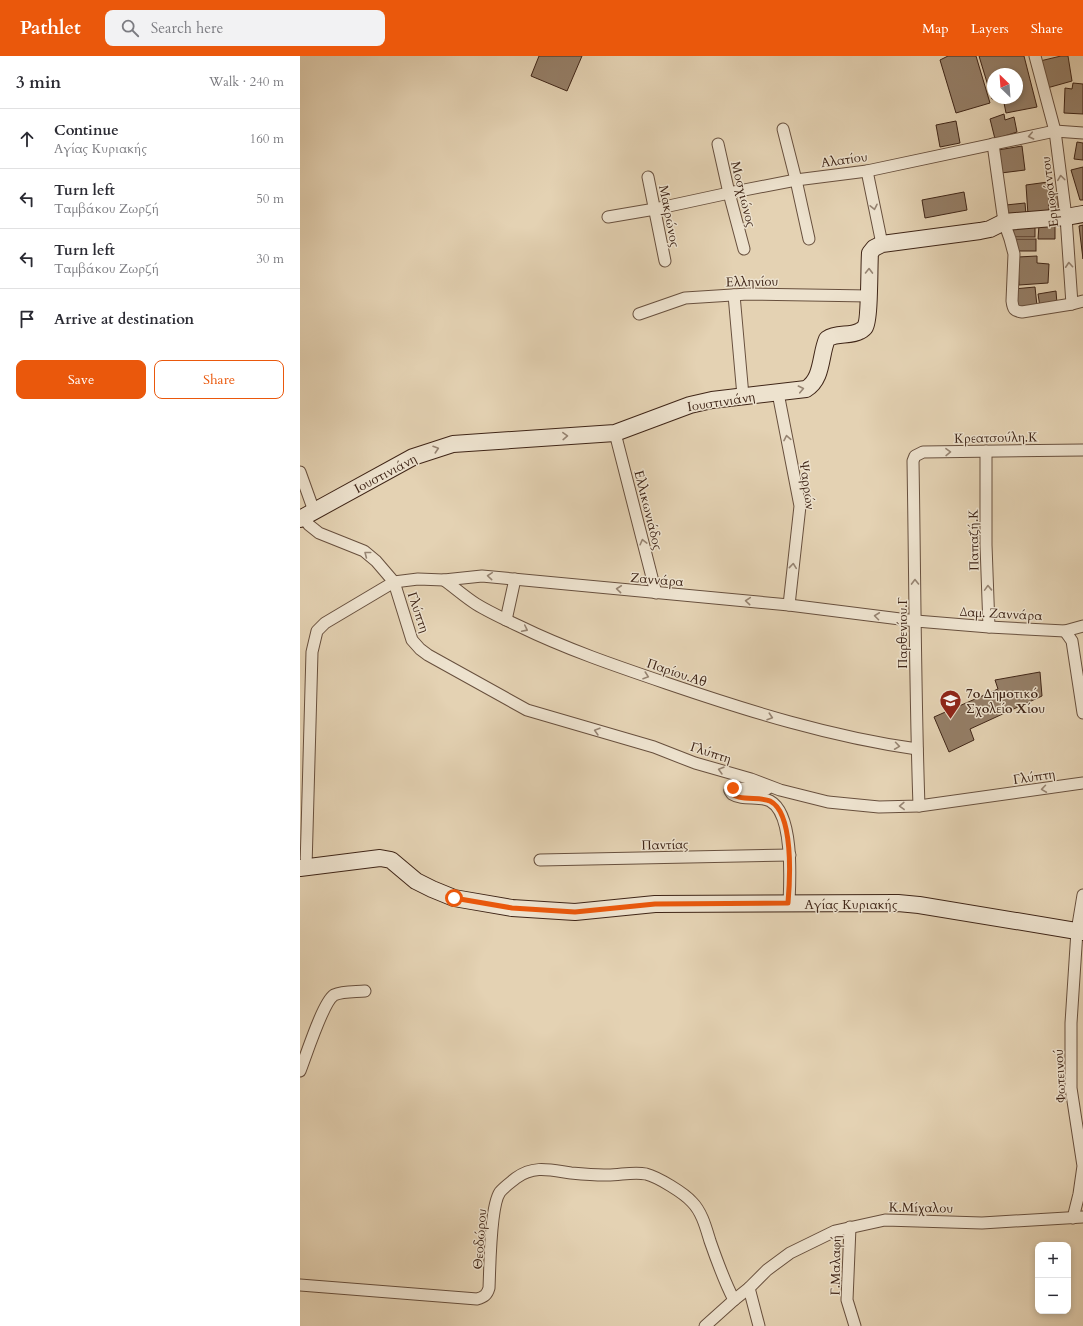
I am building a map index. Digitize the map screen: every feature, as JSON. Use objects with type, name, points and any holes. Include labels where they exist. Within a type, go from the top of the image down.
[{"type":"main road","points":[[882,244],[980,231],[990,229],[1004,222],[1066,217],[1083,214]]},
{"type":"main road","name":"Ιουστινιάνη","points":[[306,516],[413,457],[453,444],[615,433],[690,405],[743,396],[806,389],[816,379],[827,339],[832,336],[851,334],[860,331],[865,327],[867,322],[869,296],[870,253],[874,248],[882,244]]},
{"type":"main road","name":"Αγίας Κυριακής","points":[[303,867],[380,858],[391,860],[416,882],[454,898],[512,908],[575,912],[655,904],[898,903],[919,905],[1080,932]]},
{"type":"street","name":"Ερμοφάντου","points":[[1035,56],[1055,131],[1066,217],[1072,304]]},
{"type":"street","points":[[783,129],[796,180],[808,239]]},
{"type":"street","name":"Αλατίου","points":[[608,217],[655,209],[796,180],[867,171],[1055,131],[1083,133]]},
{"type":"street","name":"Μοσχιώνος","points":[[718,144],[744,249]]},
{"type":"street","points":[[993,144],[1004,222],[1014,254],[1013,308],[1015,311],[1022,312],[1083,301]]},
{"type":"street","points":[[867,171],[882,244]]},
{"type":"street","name":"Μακρώνος","points":[[648,177],[665,261]]},
{"type":"street","name":"Ελληνίου","points":[[638,314],[685,298],[748,294],[869,296]]},
{"type":"street","points":[[734,295],[743,396]]},
{"type":"street","name":"Ψαρρών","points":[[778,393],[800,506],[789,605]]},
{"type":"street","name":"Ελλικωνιάδος","points":[[615,433],[656,593]]},
{"type":"street","name":"Κρεατσούλη.Κ","points":[[913,461],[915,456],[923,452],[1083,450]]},
{"type":"street","name":"Παπαζή.Κ","points":[[986,452],[986,545],[989,627]]},
{"type":"street","name":"Παρθενίου.Γ","points":[[913,461],[919,806]]},
{"type":"street","points":[[300,472],[306,516],[309,525],[320,533],[364,551],[376,561],[394,582],[325,623],[317,631],[312,652],[303,867]]},
{"type":"street","name":"Ζαννάρα","points":[[394,582],[418,579],[444,580],[482,576],[789,605],[916,622]]},
{"type":"street","points":[[506,620],[516,579]]},
{"type":"street","name":"Παρίου.Αθ","points":[[444,580],[476,604],[547,640],[642,675],[783,721],[820,730],[917,749]]},
{"type":"street","name":"Γλύπτη","points":[[394,582],[411,636],[420,649],[428,655],[527,710],[654,747],[695,763],[751,779],[780,790],[828,802],[879,807],[919,806],[1083,782]]},
{"type":"street","name":"Δαμ. Ζαννάρα","points":[[916,622],[1065,631],[1083,626]]},
{"type":"street","points":[[1065,631],[1072,641],[1083,713]]},
{"type":"street","points":[[780,790],[733,788],[730,791],[734,795],[740,797],[769,800],[778,808],[786,826],[790,855],[788,903]]},
{"type":"street","name":"Παντίας","points":[[540,860],[790,855]]},
{"type":"street","name":"Φωτεινού","points":[[1078,1217],[1083,1166],[1071,1088],[1071,1023],[1083,896]]},
{"type":"street","points":[[300,1071],[320,1018],[329,1000],[334,995],[365,991]]},
{"type":"street","name":"Θεοδώρου","points":[[300,1285],[477,1299],[484,1297],[488,1294],[489,1288],[494,1210],[499,1194],[507,1184],[522,1174],[536,1169],[551,1169],[586,1175],[646,1174],[653,1176],[674,1188],[693,1203],[702,1218],[726,1283],[734,1300]]},
{"type":"street","name":"Κ.Μίχαλου","points":[[705,1326],[749,1288],[767,1270],[790,1253],[835,1231],[896,1219],[982,1223],[1078,1217]]},
{"type":"street","name":"Γ.Μαλαφή","points":[[850,1227],[847,1300],[855,1326]]},
{"type":"street","points":[[749,1288],[759,1326]]},
{"type":"building","points":[[539,56],[582,56],[567,91],[531,76]]},
{"type":"building","points":[[948,56],[976,56],[987,93],[987,104],[956,113],[940,60]]},
{"type":"building","points":[[979,56],[1024,56],[1037,107],[1006,113],[1004,104],[1023,104],[1023,68],[987,68],[987,82]]},
{"type":"building","points":[[1061,56],[1068,56],[1072,81],[1047,88],[1040,61]]},
{"type":"building","points":[[1073,83],[1083,84],[1083,114],[1064,113],[1065,88],[1072,89]]},
{"type":"building","points":[[1004,114],[1005,120],[1014,117],[1017,132],[995,139],[990,119]]},
{"type":"building","points":[[956,121],[960,143],[940,147],[936,125]]},
{"type":"building","points":[[1077,142],[1083,143],[1083,160],[1074,159]]},
{"type":"building","points":[[1022,146],[1025,170],[1001,173],[998,150]]},
{"type":"building","points":[[1083,167],[1083,200],[1080,200],[1071,170]]},
{"type":"building","points":[[1048,182],[1049,213],[1028,215],[1026,185]]},
{"type":"building","points":[[964,192],[967,210],[925,218],[922,200]]},
{"type":"building","points":[[1061,193],[1064,211],[1053,211],[1052,194]]},
{"type":"building","points":[[1025,203],[1026,215],[1007,216],[1006,205]]},
{"type":"building","points":[[1055,224],[1055,239],[1038,239],[1039,225]]},
{"type":"building","points":[[1083,225],[1083,259],[1079,226]]},
{"type":"building","points":[[1012,226],[1035,226],[1035,237],[1012,237]]},
{"type":"building","points":[[1015,239],[1036,239],[1036,251],[1015,251]]},
{"type":"building","points":[[1037,256],[1037,263],[1049,264],[1048,283],[1019,285],[1018,257]]},
{"type":"building","points":[[1035,287],[1037,306],[1015,309],[1014,289]]},
{"type":"building","points":[[1056,291],[1057,304],[1040,307],[1038,294]]},
{"type":"building","points":[[1040,672],[1042,696],[970,729],[974,740],[949,752],[934,717],[998,689],[995,680]]},
{"type":"place","name":"7ο Δημοτικό Σχολείο Χίου","points":[[951,720]]},
{"type":"route","points":[[454,898],[512,908],[575,912],[655,904],[788,903],[790,855],[786,826],[778,808],[769,800],[734,795],[730,791],[733,788]]}]
